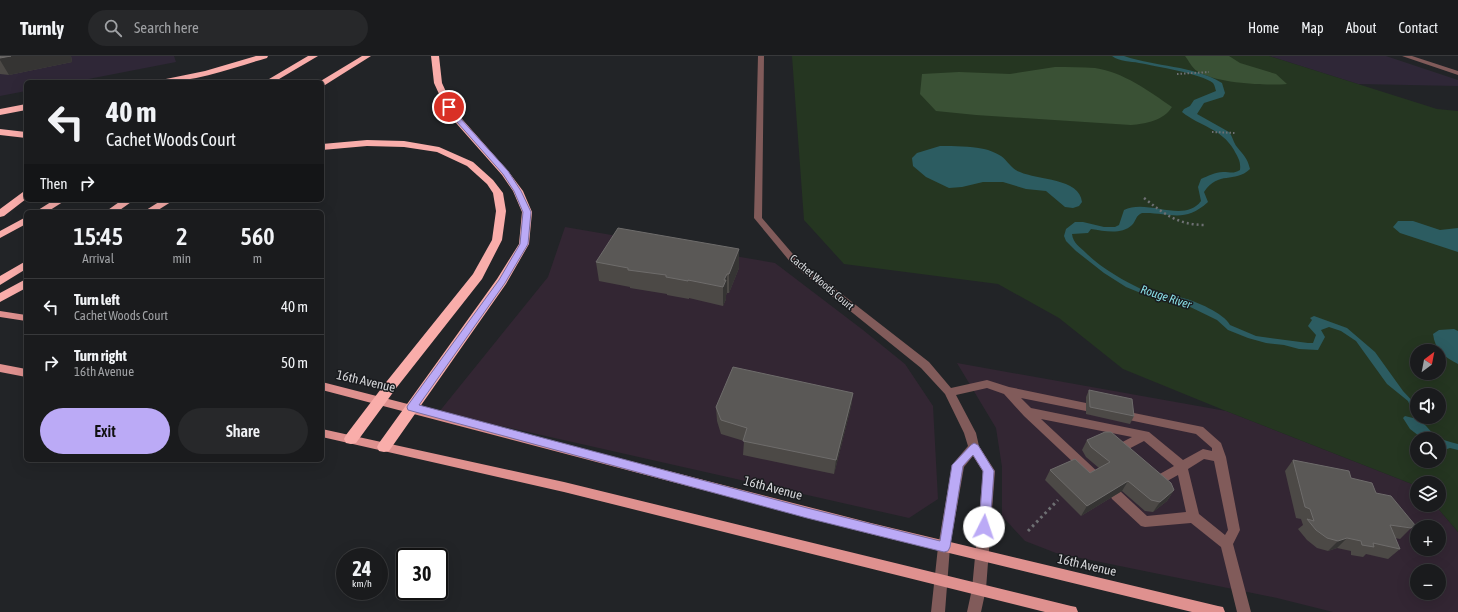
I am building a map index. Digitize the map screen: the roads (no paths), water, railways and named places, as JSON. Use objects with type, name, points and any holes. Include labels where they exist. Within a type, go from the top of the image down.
[{"type":"highway","points":[[174,80],[207,73],[264,56]]},
{"type":"highway","points":[[272,80],[314,56]]},
{"type":"highway","points":[[324,82],[366,56]]},
{"type":"highway","points":[[384,447],[502,281],[524,244],[527,212],[518,191],[505,173],[459,121],[449,107],[438,83],[435,56]]},
{"type":"highway","points":[[0,112],[24,107]]},
{"type":"highway","points":[[0,132],[24,135]]},
{"type":"highway","points":[[324,147],[367,143],[404,144],[439,150],[470,164],[490,182],[498,193],[501,211],[497,240],[478,276],[351,439]]},
{"type":"highway","points":[[0,214],[24,196]]},
{"type":"highway","points":[[44,210],[58,202]]},
{"type":"highway","points":[[113,210],[126,202]]},
{"type":"highway","points":[[152,210],[166,202]]},
{"type":"highway","points":[[0,235],[24,221]]},
{"type":"highway","points":[[0,281],[24,265]]},
{"type":"highway","points":[[0,298],[24,284]]},
{"type":"main road","points":[[0,314],[24,318]]},
{"type":"main road","points":[[0,368],[24,373]]},
{"type":"main road","name":"16th Avenue","points":[[324,386],[412,407],[814,515],[1218,612]]},
{"type":"main road","points":[[324,433],[564,487],[1071,612]]},
{"type":"street","name":"Cachet Woods Court","points":[[761,56],[758,218],[795,262],[925,365],[949,392],[970,433],[974,448],[989,471],[979,589],[974,612]]},
{"type":"street","points":[[1406,56],[1458,72]]},
{"type":"street","points":[[949,392],[987,384],[1008,391],[1086,407]]},
{"type":"street","points":[[1008,391],[1028,412],[1089,465],[1096,477]]},
{"type":"street","points":[[1028,412],[1145,435],[1182,466],[1192,517],[1228,544]]},
{"type":"street","points":[[1129,416],[1199,430],[1218,446],[1234,530],[1228,544],[1244,612]]},
{"type":"street","points":[[1115,451],[1145,435]]},
{"type":"street","points":[[938,612],[944,547],[958,465],[974,448]]},
{"type":"street","points":[[1153,484],[1203,454],[1220,457]]},
{"type":"street","points":[[1124,499],[1145,522],[1192,517]]},
{"type":"water","name":"Rouge River","points":[[1112,56],[1124,56],[1136,60],[1186,69],[1210,77],[1222,83],[1225,93],[1223,97],[1204,103],[1197,114],[1229,132],[1246,159],[1250,169],[1238,176],[1215,181],[1204,192],[1208,202],[1192,213],[1176,215],[1142,213],[1138,215],[1132,225],[1123,230],[1113,232],[1091,229],[1088,233],[1072,234],[1077,245],[1092,259],[1106,269],[1135,286],[1148,292],[1183,298],[1195,302],[1216,312],[1230,325],[1256,336],[1313,343],[1316,335],[1308,326],[1312,320],[1310,318],[1314,316],[1347,328],[1375,352],[1410,398],[1410,406],[1408,401],[1387,384],[1356,341],[1341,331],[1329,327],[1321,330],[1325,337],[1318,350],[1299,349],[1248,338],[1228,330],[1217,320],[1180,302],[1148,296],[1126,287],[1104,273],[1076,251],[1066,241],[1064,236],[1066,229],[1075,222],[1083,222],[1104,227],[1115,227],[1119,225],[1124,210],[1133,207],[1175,211],[1194,207],[1201,201],[1198,187],[1201,179],[1212,174],[1240,170],[1238,157],[1223,137],[1182,112],[1190,106],[1194,100],[1216,91],[1213,83],[1199,76],[1115,58]]},
{"type":"water","points":[[940,146],[967,147],[990,151],[1001,156],[1017,171],[1027,175],[1057,181],[1074,188],[1079,194],[1082,202],[1079,206],[1073,208],[1065,207],[1046,191],[1026,189],[1003,182],[983,182],[962,187],[949,188],[926,177],[913,166],[912,158],[917,153]]},
{"type":"water","points":[[1398,221],[1413,221],[1440,230],[1458,228],[1458,252],[1400,233],[1393,227]]},
{"type":"water","points":[[1454,329],[1458,331],[1458,364],[1446,357],[1446,344],[1436,344],[1433,334],[1439,330]]},
{"type":"water","points":[[1405,416],[1410,417],[1410,424],[1424,424],[1432,432],[1414,432],[1410,429],[1403,418]]},
{"type":"water","points":[[1446,441],[1458,444],[1458,450],[1450,448],[1446,449]]}]
